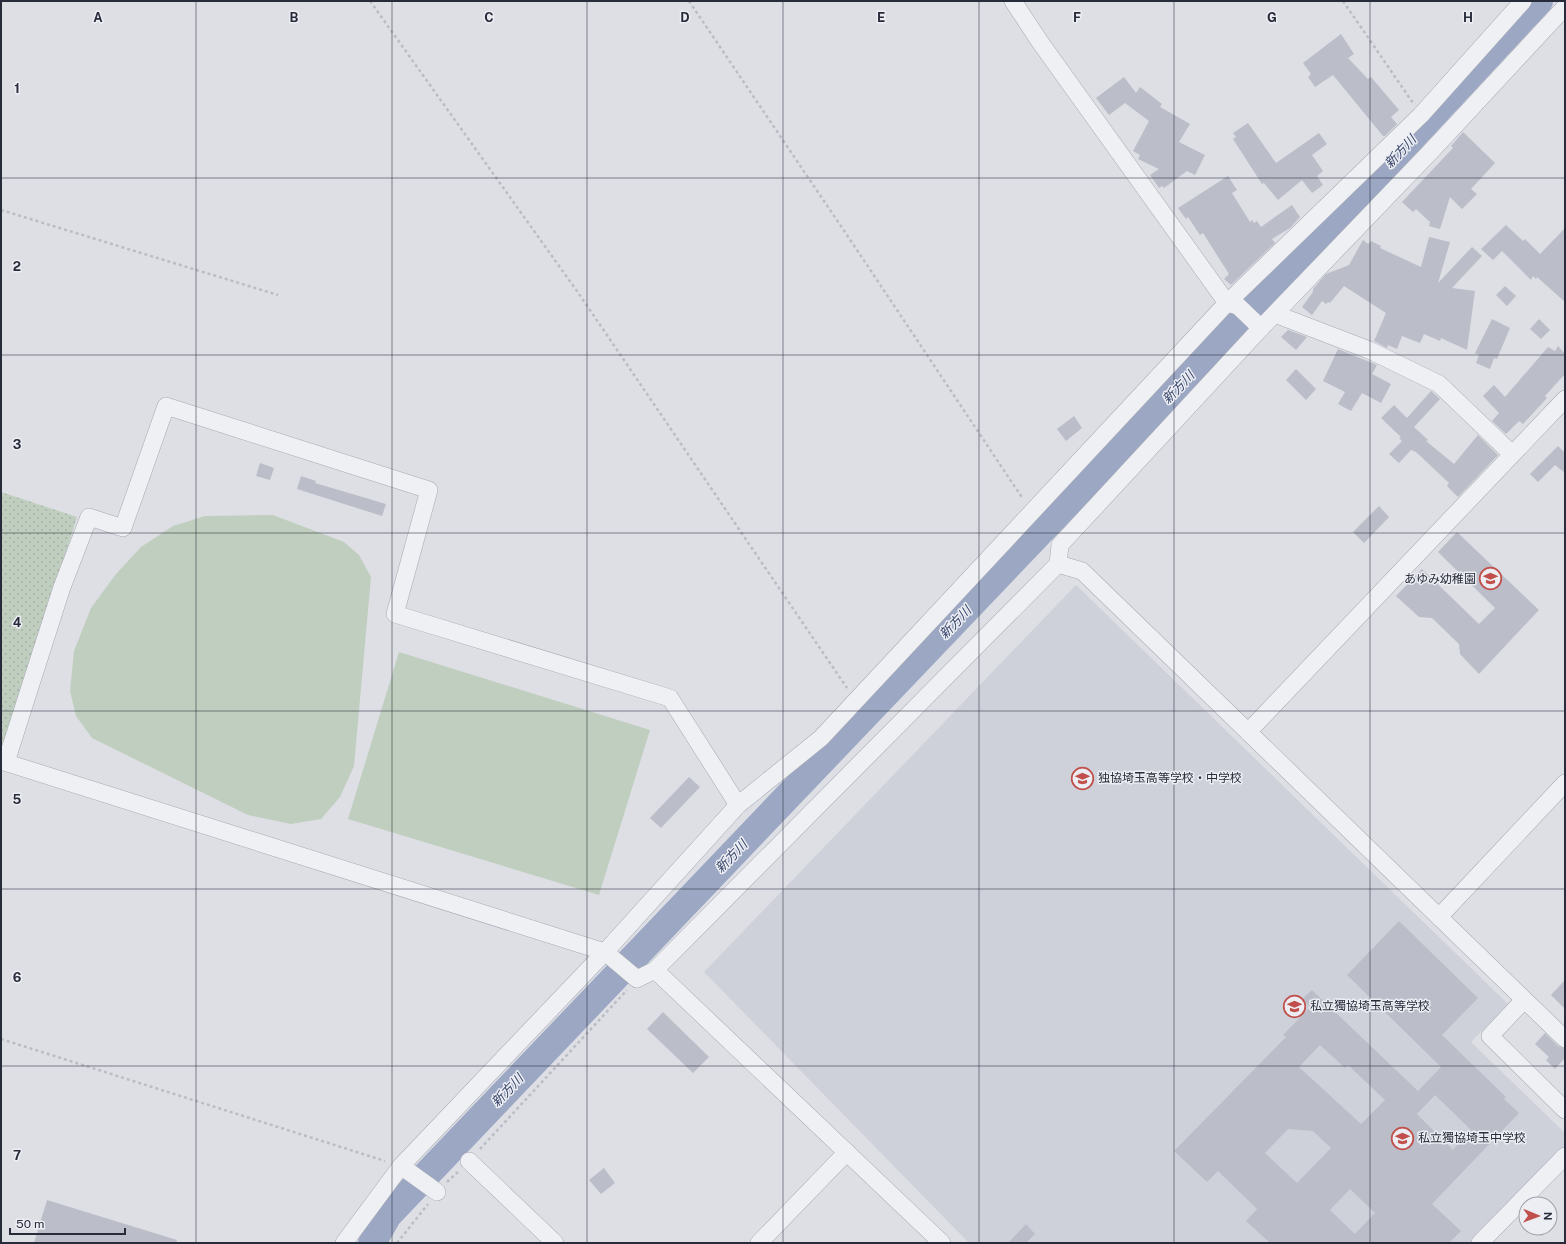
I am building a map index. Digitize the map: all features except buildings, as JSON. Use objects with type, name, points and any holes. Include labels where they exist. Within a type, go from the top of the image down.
[{"type":"street","points":[[1013,1],[1040,42],[1233,304],[1258,325]]},
{"type":"street","points":[[344,1243],[401,1166],[611,956],[738,805],[821,738],[1031,512],[1233,304],[1421,115],[1523,1]]},
{"type":"street","points":[[738,805],[670,698],[395,614],[429,490],[166,406],[123,528],[88,517],[62,588],[4,761],[611,956],[636,979],[655,970],[1058,564],[1060,545],[1258,325],[1274,314],[1433,149],[1565,7]]},
{"type":"street","points":[[1274,314],[1369,350],[1439,384],[1512,454]]},
{"type":"street","points":[[1248,732],[1565,399]]},
{"type":"street","points":[[1058,564],[1082,571],[1565,1039]]},
{"type":"street","points":[[1439,917],[1565,783]]},
{"type":"street","points":[[655,970],[942,1243]]},
{"type":"street","points":[[1524,1000],[1490,1036],[1565,1110]]},
{"type":"street","points":[[759,1243],[847,1152]]},
{"type":"street","points":[[1480,1243],[1565,1156]]},
{"type":"street","points":[[469,1161],[555,1243]]},
{"type":"street","points":[[401,1166],[437,1192]]},
{"type":"path","points":[[370,1],[579,294],[857,701]]},
{"type":"path","points":[[689,1],[849,237],[1031,512]]},
{"type":"path","points":[[1343,1],[1421,115]]},
{"type":"path","points":[[1,210],[278,295]]},
{"type":"path","points":[[397,1243],[437,1192],[469,1161],[636,979]]},
{"type":"path","points":[[1,1040],[401,1166]]},
{"type":"shaded area","name":"独協埼玉高等学校・中学校","points":[[1076,585],[1508,1004],[1471,1042],[1565,1133],[1565,1149],[1471,1243],[969,1243],[704,972]]},
{"type":"green space","points":[[1,492],[77,517],[3,753],[1,753]]},
{"type":"green space","points":[[273,515],[344,542],[359,555],[371,577],[354,766],[340,797],[321,819],[291,824],[248,815],[92,738],[76,716],[70,691],[74,651],[91,608],[116,574],[141,547],[173,526],[205,516]]},
{"type":"green space","points":[[399,652],[650,730],[599,895],[348,819]]},
{"type":"waterway","name":"新方川","points":[[372,1243],[388,1215],[1234,329],[1539,1]]},
{"type":"place","name":"あゆみ幼稚園","points":[[1491,579]]},
{"type":"place","name":"独協埼玉高等学校・中学校","points":[[1083,778]]},
{"type":"place","name":"私立獨協埼玉高等学校","points":[[1294,1006]]},
{"type":"place","name":"私立獨協埼玉中学校","points":[[1403,1138]]}]
